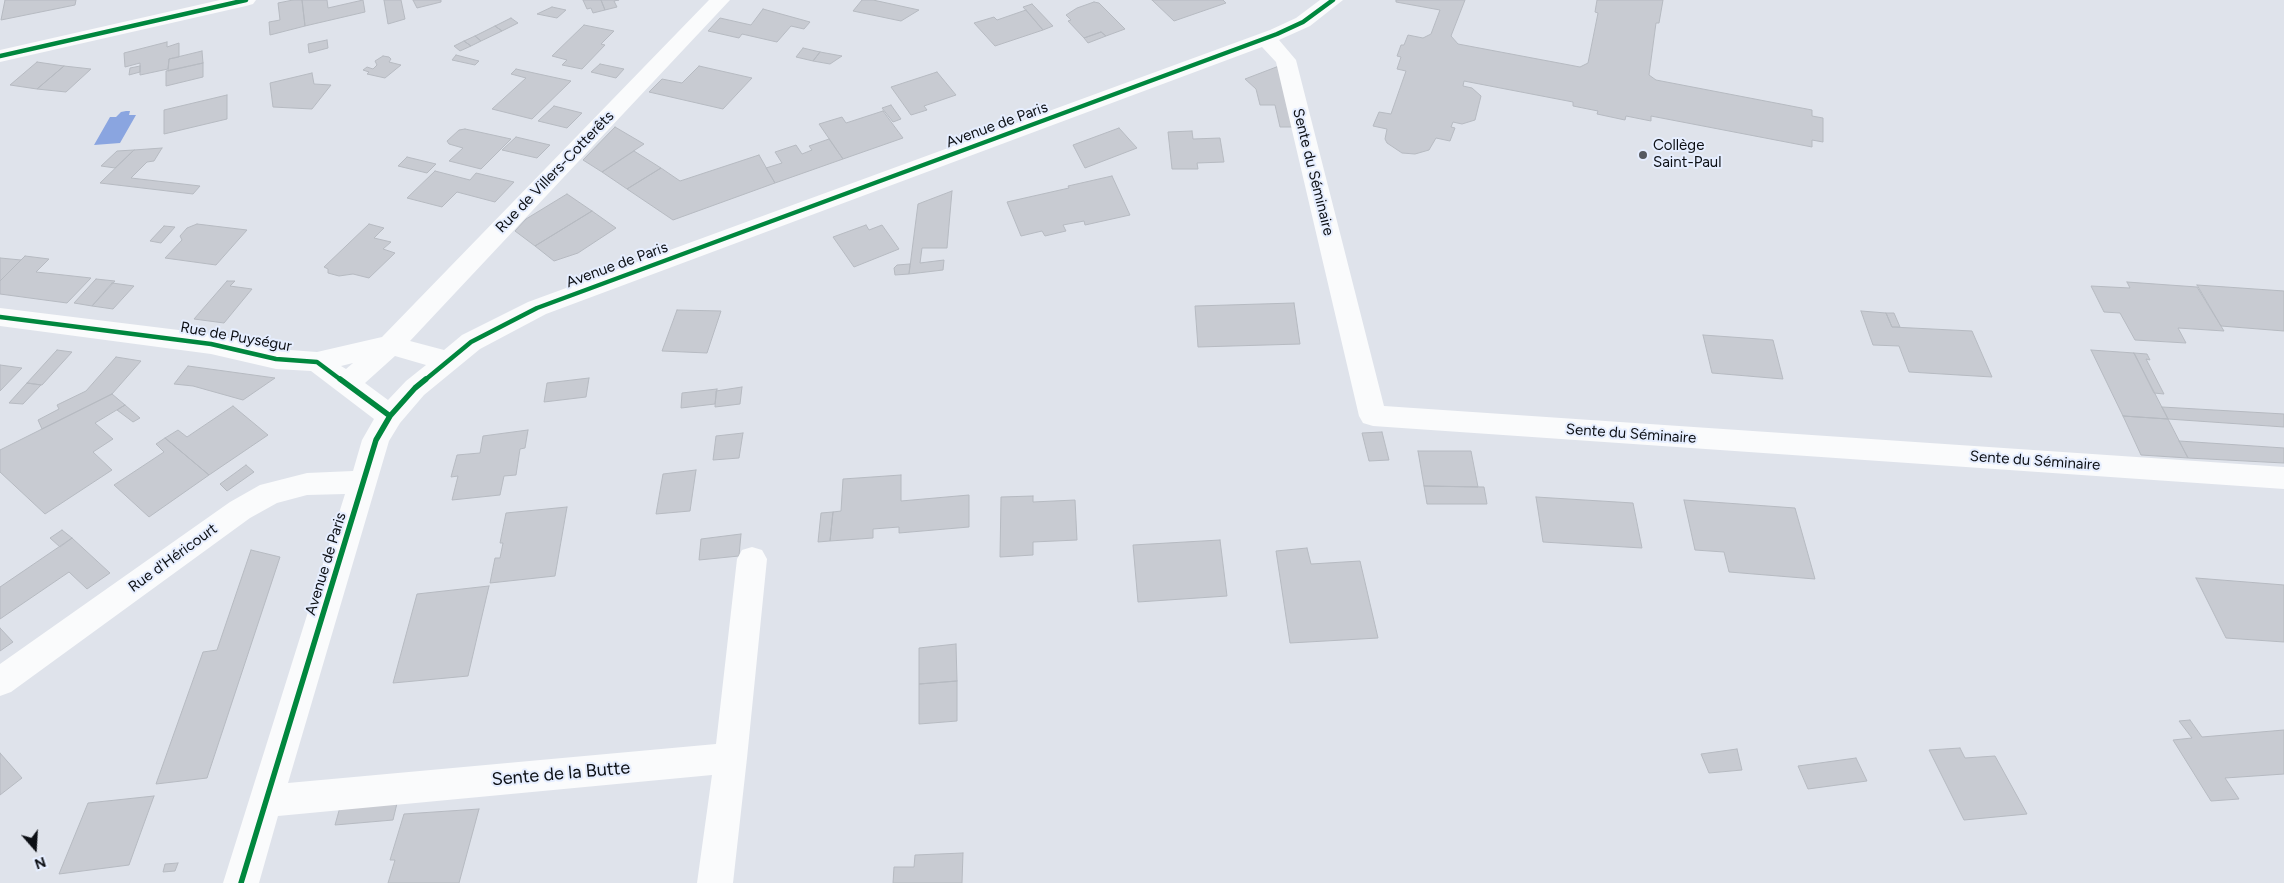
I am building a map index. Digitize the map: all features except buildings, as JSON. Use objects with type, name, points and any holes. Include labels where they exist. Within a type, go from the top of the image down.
[{"type":"street","points":[[0,56],[246,0]]},
{"type":"street","name":"Rue de Villers-Cotterêts","points":[[347,384],[390,345],[720,0]]},
{"type":"street","name":"Avenue de Paris","points":[[241,883],[376,440],[390,416],[415,388],[448,361],[472,342],[538,308],[1266,39],[1303,22],[1333,0]]},
{"type":"street","name":"Sente du Séminaire","points":[[1266,39],[1286,60],[1373,416],[2284,478]]},
{"type":"street","name":"Rue de Puységur","points":[[0,318],[211,344],[276,359],[317,362]]},
{"type":"street","points":[[317,362],[390,345],[448,361]]},
{"type":"street","points":[[317,362],[390,416]]},
{"type":"street","name":"Rue d'Héricourt","points":[[0,682],[240,510],[270,493],[308,484],[364,482]]},
{"type":"street","points":[[716,883],[752,560]]},
{"type":"street","name":"Sente de la Butte","points":[[266,801],[731,758]]},
{"type":"water","points":[[130,111],[129,115],[136,115],[120,143],[94,145],[110,117],[116,117],[121,112]]},
{"type":"cycle path","points":[[0,56],[246,0]]},
{"type":"cycle path","points":[[241,883],[376,440],[390,416],[415,388],[471,342],[537,308],[1277,34],[1303,22],[1333,0]]},
{"type":"cycle path","points":[[0,317],[211,344],[276,359],[317,362],[390,416]]},
{"type":"place","name":"Collège Saint-Paul","points":[[1643,155]]}]
